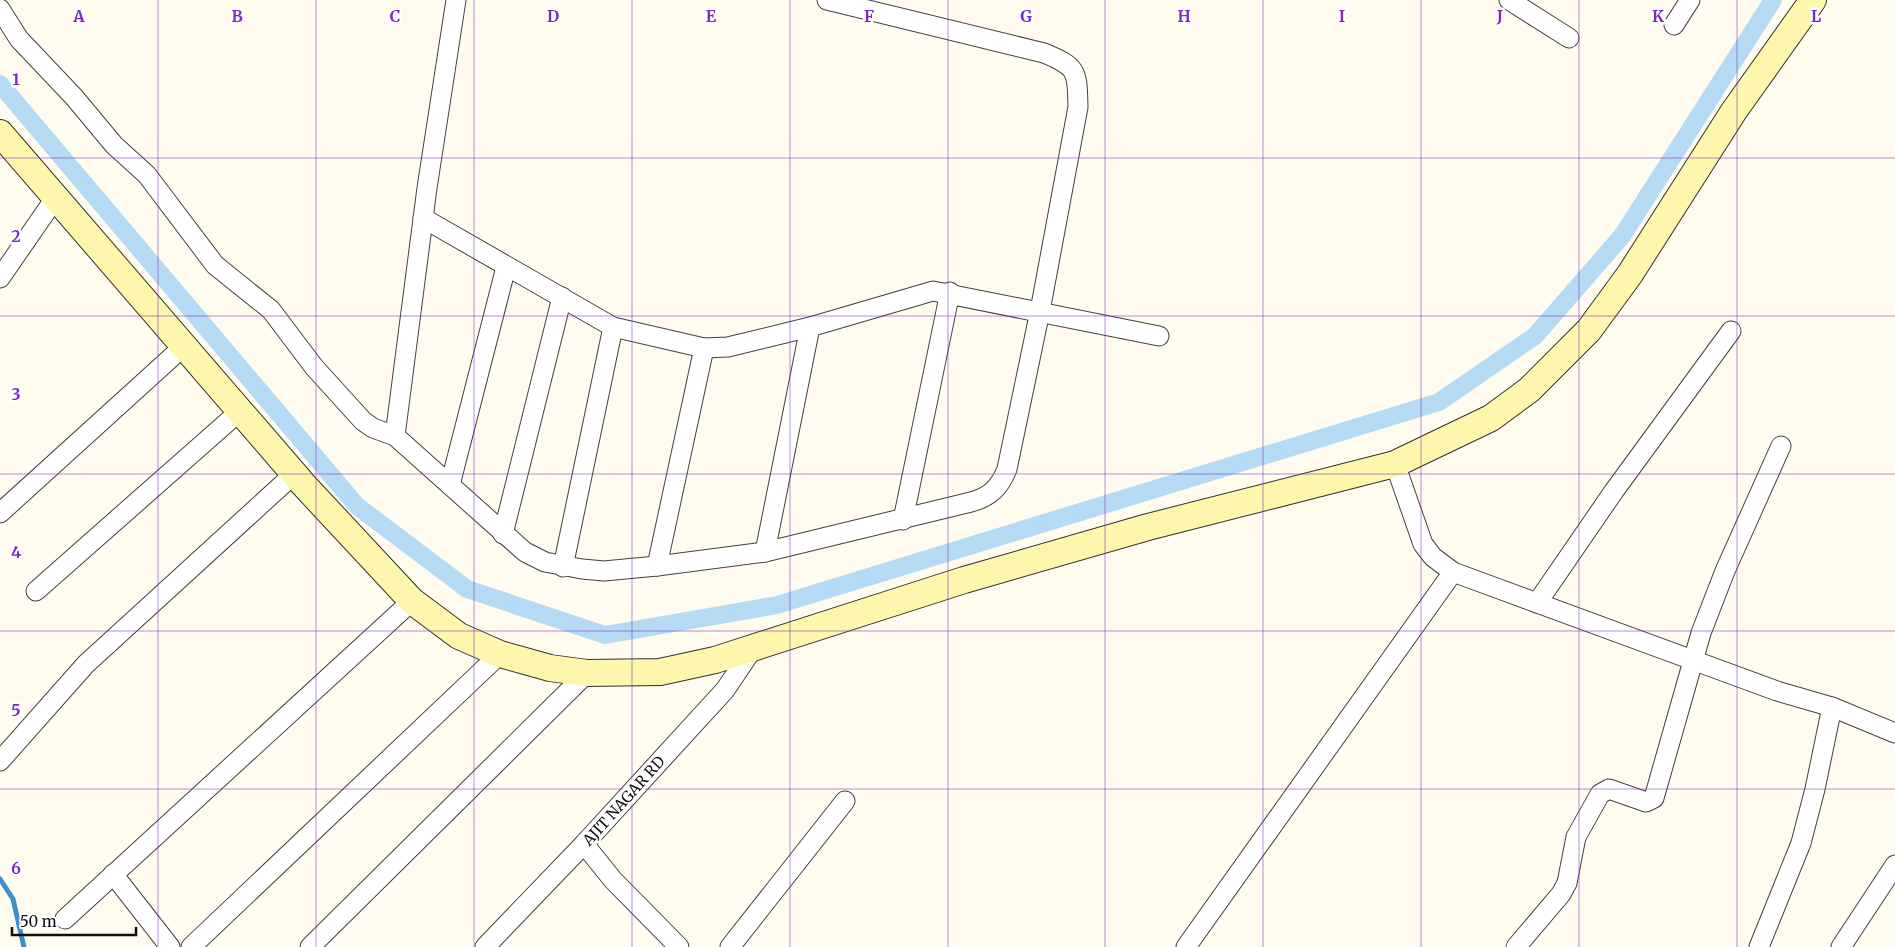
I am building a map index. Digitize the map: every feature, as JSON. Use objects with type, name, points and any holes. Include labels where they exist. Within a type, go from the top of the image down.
[{"type":"street","points":[[395,436],[423,218],[456,0]]},
{"type":"street","points":[[0,9],[19,39],[74,97],[114,145],[147,175],[215,265],[270,310],[314,367],[363,421],[373,428],[395,436],[525,552],[545,562],[563,567],[604,572],[765,552],[982,500],[998,486],[1007,469],[1040,311],[1078,107],[1075,74],[1070,65],[1044,53],[827,0]]},
{"type":"street","points":[[1509,0],[1569,38]]},
{"type":"street","points":[[1674,25],[1690,0]]},
{"type":"street","points":[[0,133],[294,474],[412,601],[459,636],[500,654],[550,668],[587,672],[660,672],[715,660],[964,580],[1148,527],[1394,464],[1491,418],[1530,390],[1589,330],[1630,274],[1734,111],[1813,0]]},
{"type":"street","points":[[0,278],[56,198]]},
{"type":"street","points":[[423,218],[506,267],[613,326],[704,348],[728,347],[810,327],[921,293],[934,291],[950,292],[1159,336]]},
{"type":"street","points":[[450,485],[506,267]]},
{"type":"street","points":[[903,520],[950,292]]},
{"type":"street","points":[[503,534],[562,297]]},
{"type":"street","points":[[563,567],[613,326]]},
{"type":"street","points":[[765,552],[810,327]]},
{"type":"street","points":[[1538,603],[1614,490],[1731,331]]},
{"type":"street","points":[[0,513],[184,346]]},
{"type":"street","points":[[657,566],[704,348]]},
{"type":"street","points":[[36,591],[240,411]]},
{"type":"street","points":[[1516,947],[1561,894],[1566,884],[1576,837],[1600,794],[1609,789],[1646,802],[1654,798],[1692,660],[1725,571],[1781,446]]},
{"type":"street","points":[[1394,464],[1423,544],[1433,557],[1453,572],[1777,691],[1832,707],[1895,733]]},
{"type":"street","points":[[0,761],[86,664],[294,474]]},
{"type":"street","points":[[1186,947],[1453,572]]},
{"type":"street","points":[[65,919],[412,601]]},
{"type":"street","name":"AJIT NAGAR RD","points":[[485,947],[584,844],[725,690],[754,647]]},
{"type":"street","points":[[191,947],[500,654]]},
{"type":"street","points":[[310,947],[587,672]]},
{"type":"street","points":[[1759,947],[1801,843],[1815,789],[1832,707]]},
{"type":"street","points":[[730,947],[845,801]]},
{"type":"street","points":[[584,844],[613,880],[679,947]]},
{"type":"street","points":[[1841,947],[1895,865]]},
{"type":"street","points":[[113,874],[170,947]]},
{"type":"waterway","points":[[0,84],[357,506],[467,589],[605,635],[777,605],[1439,402],[1535,336],[1622,236],[1773,0]]},
{"type":"waterway","points":[[0,879],[13,899],[24,947]]}]
